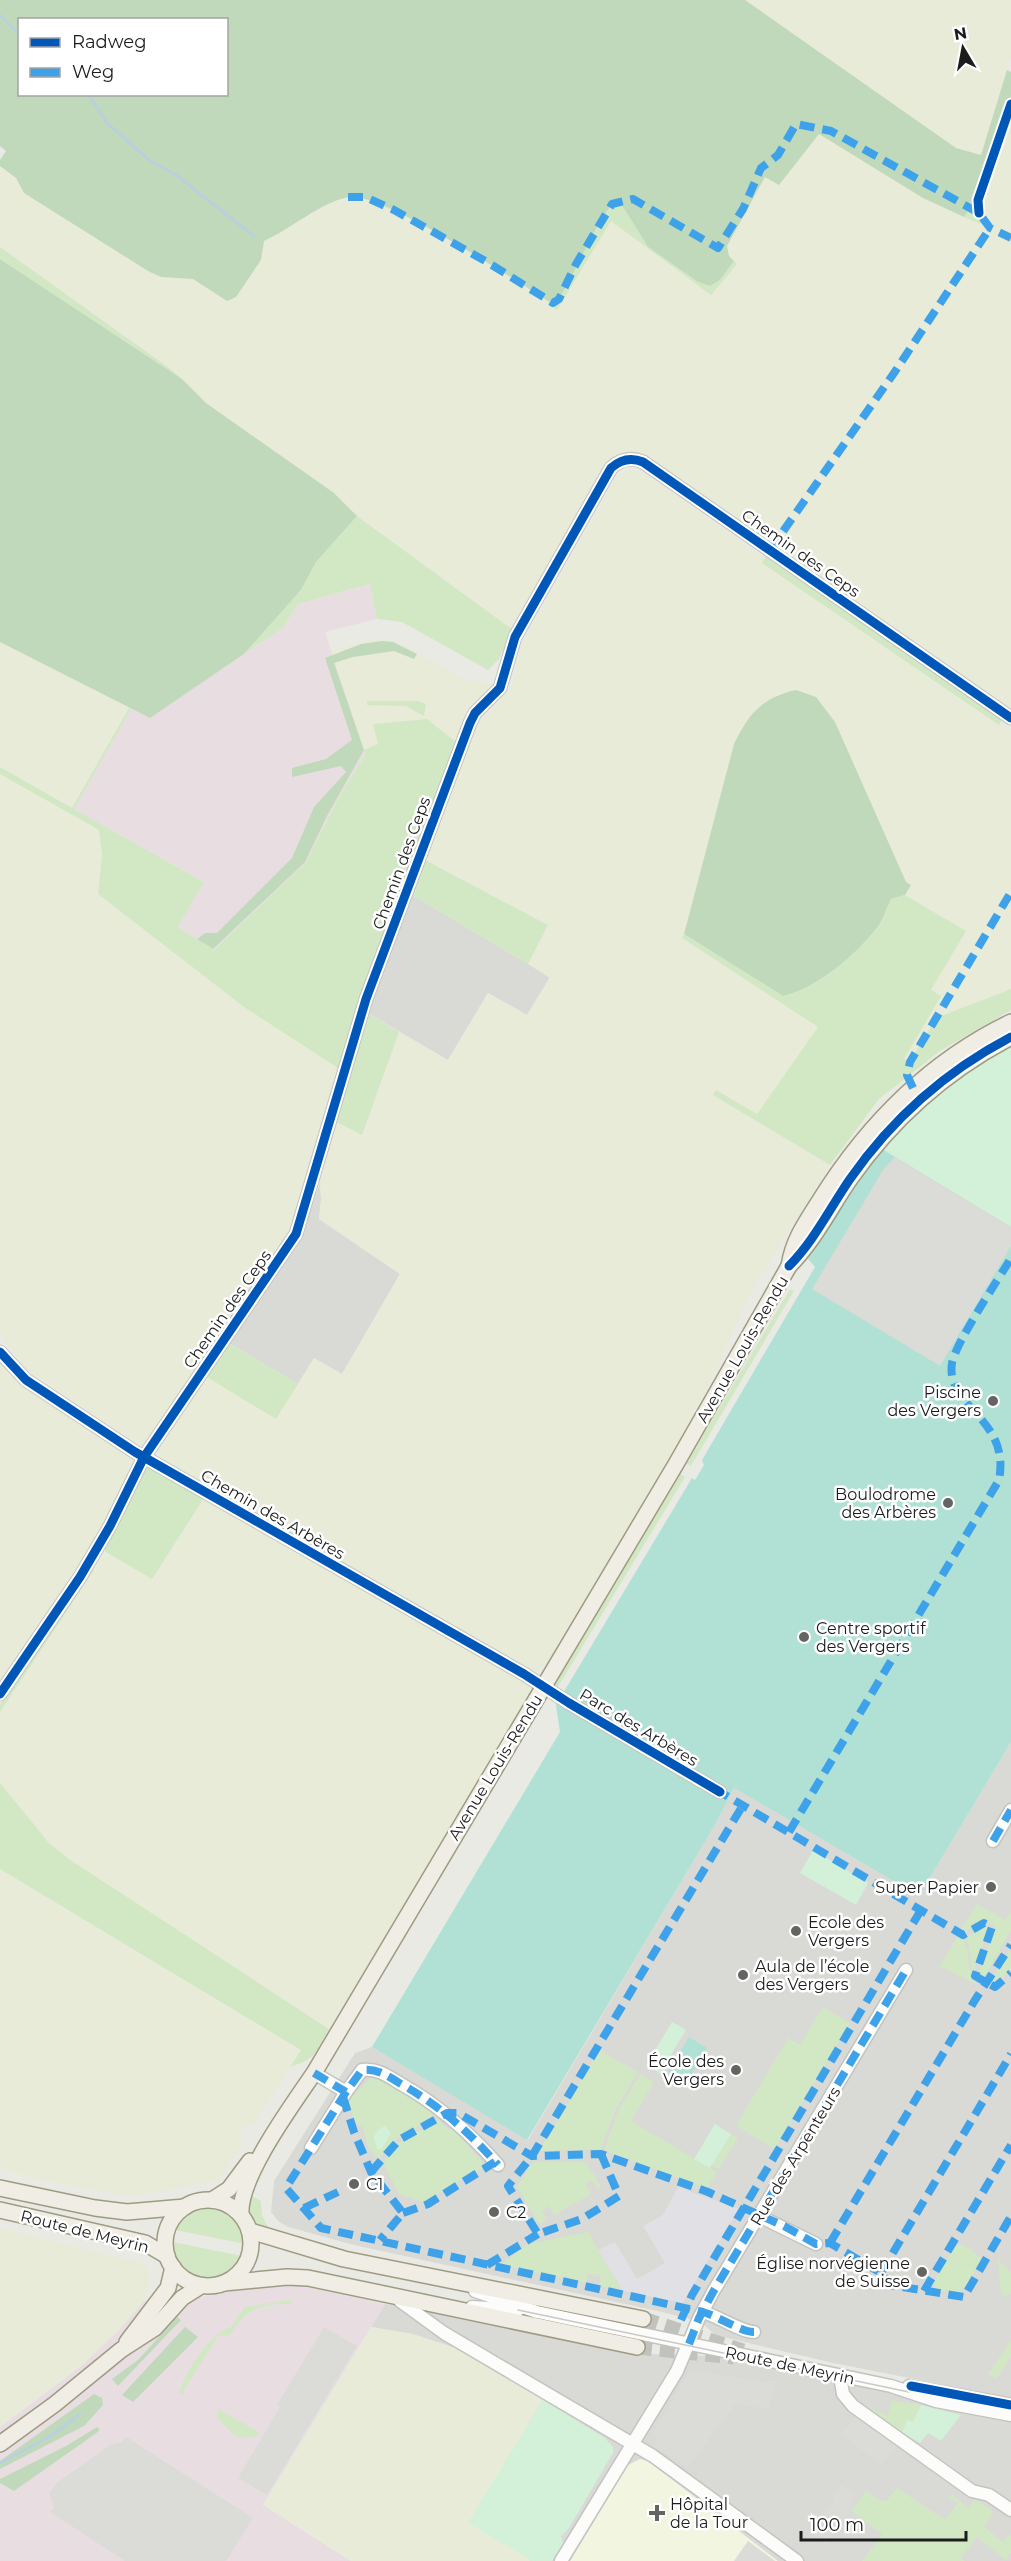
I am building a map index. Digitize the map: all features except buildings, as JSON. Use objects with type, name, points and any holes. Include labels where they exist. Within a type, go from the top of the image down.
[{"type":"main road","name":"Avenue Louis-Rendu","points":[[789,1266],[796,1239],[825,1192],[883,1118],[933,1071],[966,1047],[1011,1022]]},
{"type":"main road","name":"Avenue Louis-Rendu","points":[[241,2215],[242,2195],[269,2142],[314,2073],[676,1464],[789,1266],[807,1246],[858,1169],[909,1109],[968,1062],[1011,1037]]},
{"type":"main road","name":"Avenue Louis-Rendu","points":[[212,2200],[229,2189],[247,2164],[269,2142]]},
{"type":"main road","name":"Route de Meyrin","points":[[0,2188],[127,2212],[185,2207]]},
{"type":"main road","points":[[121,2350],[168,2288],[170,2262],[165,2244],[169,2225],[185,2207],[197,2201],[212,2200],[227,2204],[241,2215],[250,2231],[251,2250],[247,2262],[237,2275],[224,2283]]},
{"type":"main road","name":"Route de Meyrin","points":[[0,2210],[145,2244],[170,2262]]},
{"type":"main road","points":[[250,2231],[344,2259],[643,2319]]},
{"type":"main road","points":[[170,2262],[184,2279],[201,2286]]},
{"type":"main road","points":[[0,2444],[55,2404],[121,2350],[155,2328],[182,2298],[201,2286],[298,2277],[386,2293],[637,2347]]},
{"type":"street","name":"Chemin des Ceps","points":[[0,1694],[80,1577],[110,1526],[144,1457],[296,1234],[366,999],[470,723],[475,713],[500,688],[515,637],[614,465],[629,459],[643,462],[1011,718]]},
{"type":"street","name":"Chemin des Arbères","points":[[0,1352],[26,1380],[144,1457],[543,1685]]},
{"type":"street","name":"Parc des Arbères","points":[[543,1685],[720,1792]]},
{"type":"street","points":[[993,1841],[1011,1810]]},
{"type":"street","name":"Rue des Arpenteurs","points":[[561,2561],[677,2371],[703,2312],[906,1970]]},
{"type":"street","points":[[310,2148],[362,2070],[373,2068],[430,2100],[482,2146],[498,2165]]},
{"type":"street","points":[[314,2073],[346,2092]]},
{"type":"street","points":[[759,2216],[816,2244]]},
{"type":"street","points":[[441,2280],[537,2312]]},
{"type":"street","points":[[386,2293],[410,2306],[444,2333],[633,2444],[680,2475],[797,2561]]},
{"type":"street","points":[[436,2304],[537,2312]]},
{"type":"street","name":"Route de Meyrin","points":[[537,2312],[891,2386],[936,2401],[1011,2415]]},
{"type":"street","points":[[703,2312],[718,2316],[747,2332],[754,2332]]},
{"type":"street","points":[[840,2376],[841,2389],[845,2398],[869,2418],[972,2491],[989,2495],[1011,2510]]},
{"type":"street","name":"Route de Meyrin","points":[[891,2386],[910,2386],[1011,2405]]},
{"type":"shaded area","points":[[745,0],[1011,0],[1011,58],[981,155],[956,148],[936,137]]},
{"type":"shaded area","points":[[1011,104],[1011,711],[636,453],[618,455],[604,466],[513,630],[357,516],[334,493],[206,403],[169,368],[0,247],[0,166],[16,178],[25,193],[148,271],[168,278],[193,279],[227,301],[236,297],[261,260],[263,241],[333,203],[354,197],[373,200],[428,229],[507,275],[551,303],[550,305],[557,310],[611,220],[711,295],[737,264],[729,256],[727,246],[765,177],[779,185],[819,134],[923,198],[959,216],[984,220],[979,213],[978,200]]},
{"type":"shaded area","points":[[629,469],[640,471],[765,558],[762,563],[999,725],[1004,724],[1011,728],[1011,989],[936,1018],[910,1062],[904,1058],[941,996],[931,991],[966,931],[905,895],[911,885],[906,882],[781,693],[757,707],[734,744],[682,938],[818,1027],[757,1114],[716,1090],[713,1095],[830,1165],[748,1297],[713,1377],[673,1452],[546,1665],[532,1672],[344,1567],[162,1461],[158,1450],[205,1376],[276,1419],[314,1358],[342,1374],[400,1274],[319,1219],[320,1183],[335,1121],[362,1135],[399,1032],[448,1060],[488,993],[527,1015],[550,978],[528,964],[548,925],[423,859],[474,728],[510,690],[524,640],[617,475]]},
{"type":"shaded area","points":[[371,584],[377,619],[325,632],[365,755],[339,797],[306,862],[214,950],[178,927],[204,882],[74,809],[131,709],[150,717],[283,628],[298,604]]},
{"type":"shaded area","points":[[379,638],[398,642],[467,681],[493,685],[457,743],[427,719],[373,724],[378,744],[364,750],[331,650]]},
{"type":"shaded area","points":[[0,642],[129,708],[72,808],[0,767]]},
{"type":"shaded area","points":[[0,774],[100,830],[102,855],[98,894],[244,1007],[341,1070],[289,1236],[143,1447],[30,1372],[8,1346],[0,1332]]},
{"type":"shaded area","points":[[410,894],[550,977],[527,1015],[488,993],[448,1060],[366,1012]]},
{"type":"shaded area","points":[[1011,1045],[1011,1227],[882,1149],[911,1118],[958,1078]]},
{"type":"shaded area","points":[[895,1157],[1011,1227],[1011,1246],[940,1366],[812,1289],[883,1170]]},
{"type":"shaded area","points":[[320,1183],[319,1219],[400,1274],[342,1374],[314,1358],[298,1384],[227,1342],[290,1250],[307,1217]]},
{"type":"shaded area","points":[[0,1363],[20,1385],[133,1459],[111,1512],[90,1552],[0,1689]]},
{"type":"shaded area","points":[[204,1498],[524,1680],[531,1687],[529,1695],[329,2029],[69,1859],[49,1843],[0,1783],[0,1712],[106,1552],[152,1578]]},
{"type":"shaded area","points":[[1011,1742],[1011,2398],[833,2363],[715,2335],[701,2322],[662,2312],[354,2245],[288,2227],[278,2221],[271,2212],[274,2181],[355,2053],[372,2047],[528,2140],[715,1825],[734,1788],[919,1896]]},
{"type":"shaded area","points":[[813,1850],[868,1883],[856,1905],[800,1873]]},
{"type":"shaded area","points":[[0,1869],[302,2050],[253,2125],[246,2124],[239,2137],[243,2141],[219,2180],[141,2195],[117,2194],[35,2179],[0,2167]]},
{"type":"shaded area","points":[[672,2022],[686,2030],[660,2073],[646,2065]]},
{"type":"shaded area","points":[[715,2124],[731,2134],[710,2168],[694,2159]]},
{"type":"shaded area","points":[[385,2126],[391,2133],[381,2150],[377,2149],[374,2137],[378,2130]]},
{"type":"shaded area","points":[[678,2187],[739,2209],[683,2303],[619,2290],[621,2288],[598,2250],[615,2242],[637,2279],[665,2263],[643,2226],[663,2215]]},
{"type":"shaded area","points":[[0,2228],[141,2263],[147,2268],[151,2280],[144,2301],[119,2330],[81,2366],[0,2427]]},
{"type":"shaded area","points":[[287,2282],[385,2304],[263,2505],[351,2561],[0,2561],[0,2427],[81,2366],[119,2330],[144,2301],[205,2296]]},
{"type":"shaded area","points":[[385,2304],[503,2324],[648,2354],[711,2356],[1011,2418],[1011,2561],[529,2561],[413,2334],[371,2327]]},
{"type":"shaded area","points":[[324,2327],[357,2346],[267,2495],[238,2478],[280,2407],[277,2405]]},
{"type":"shaded area","points":[[371,2327],[413,2334],[456,2348],[543,2400],[469,2523],[530,2559],[529,2561],[351,2561],[263,2505]]},
{"type":"shaded area","points":[[691,2370],[774,2383],[769,2409],[735,2404],[688,2468],[655,2446],[659,2439],[652,2435]]},
{"type":"shaded area","points":[[543,2400],[605,2438],[613,2447],[613,2453],[569,2528],[561,2536],[563,2543],[552,2561],[529,2561],[468,2523]]},
{"type":"shaded area","points":[[921,2405],[961,2415],[941,2441],[928,2433],[920,2443],[902,2432],[907,2420],[913,2422]]},
{"type":"shaded area","points":[[855,2416],[898,2445],[882,2466],[841,2434]]},
{"type":"shaded area","points":[[126,2437],[253,2518],[226,2561],[125,2561],[50,2512],[54,2507],[49,2493],[57,2483],[110,2445],[122,2442]]},
{"type":"shaded area","name":"Hôpital de la Tour","points":[[640,2459],[648,2461],[778,2561],[570,2561],[628,2465]]},
{"type":"shaded area","points":[[841,2484],[855,2494],[851,2500],[855,2504],[826,2545],[810,2533],[835,2498],[833,2496]]},
{"type":"shaded area","points":[[748,2541],[775,2561],[734,2561]]},
{"type":"green space","points":[[0,0],[745,0],[956,148],[981,155],[1007,70],[1011,72],[1011,104],[981,191],[964,217],[923,198],[819,134],[779,185],[765,177],[727,246],[729,256],[734,261],[720,280],[710,286],[698,282],[648,247],[620,202],[612,204],[597,227],[559,299],[551,303],[418,222],[365,199],[349,197],[328,204],[264,241],[261,260],[236,297],[227,301],[193,279],[161,277],[148,271],[24,193],[16,178],[0,166],[0,160],[6,151],[0,146]]},
{"type":"green space","points":[[981,191],[980,211],[990,228],[964,217]]},
{"type":"green space","points":[[620,202],[648,247],[698,282],[710,286],[720,280],[734,261],[737,264],[711,295],[611,221],[557,310],[549,305],[559,299],[576,264],[612,204]]},
{"type":"green space","points":[[0,247],[169,368],[182,379],[0,259]]},
{"type":"green space","points":[[0,259],[182,379],[206,403],[334,493],[357,516],[316,562],[301,590],[244,654],[150,718],[0,642]]},
{"type":"green space","points":[[357,516],[513,630],[499,659],[488,670],[402,622],[377,619],[370,584],[298,604],[283,628],[244,654],[301,590],[316,562]]},
{"type":"green space","points":[[767,554],[1003,717],[999,725],[762,563]]},
{"type":"green space","points":[[393,642],[417,654],[414,659],[394,651],[353,657],[334,663],[364,750],[327,816],[305,862],[213,949],[197,939],[205,933],[217,933],[292,858],[314,807],[346,772],[341,766],[292,777],[292,768],[326,759],[352,740],[325,658],[361,644]]},
{"type":"green space","points":[[796,690],[816,697],[835,722],[906,882],[911,885],[905,895],[891,899],[879,925],[849,958],[823,978],[783,996],[684,934],[734,744],[757,709],[784,693]]},
{"type":"green space","points":[[367,701],[418,701],[426,704],[424,716],[406,706],[367,705]]},
{"type":"green space","points":[[129,708],[131,709],[74,809],[204,882],[178,927],[214,950],[306,862],[339,797],[365,755],[364,750],[378,744],[373,724],[427,719],[457,743],[341,1070],[244,1007],[98,894],[102,855],[99,830],[0,774],[0,767],[72,808]]},
{"type":"green space","points":[[423,859],[548,925],[528,964],[410,894]]},
{"type":"green space","points":[[905,895],[966,931],[931,990],[941,996],[904,1059],[910,1061],[936,1018],[1011,989],[1011,1010],[940,1051],[879,1099],[830,1165],[713,1095],[716,1090],[757,1114],[818,1027],[682,938],[684,934],[783,996],[823,978],[849,958],[879,925],[891,899]]},
{"type":"green space","points":[[366,1012],[399,1032],[362,1135],[335,1121]]},
{"type":"green space","name":"Centre sportif des Vergers","points":[[882,1149],[1011,1227],[1011,1742],[919,1896],[734,1788],[715,1825],[527,2140],[372,2047],[560,1732],[556,1705],[692,1478],[695,1480],[704,1465],[702,1460],[815,1267],[808,1259],[859,1179]]},
{"type":"green space","points":[[790,1289],[794,1291],[691,1466],[686,1464]]},
{"type":"green space","points":[[227,1342],[298,1384],[276,1419],[205,1376]]},
{"type":"green space","points":[[147,1466],[204,1498],[152,1579],[106,1552],[104,1548],[141,1473]]},
{"type":"green space","points":[[680,1474],[685,1477],[558,1687],[554,1685]]},
{"type":"green space","points":[[90,1568],[94,1570],[0,1712],[0,1704]]},
{"type":"green space","points":[[0,1783],[49,1843],[69,1859],[329,2029],[315,2053],[306,2061],[291,2066],[301,2050],[0,1869]]},
{"type":"green space","points":[[977,1904],[1005,1920],[1011,1912],[1011,1931],[984,1977],[978,1974],[995,1926],[984,1920],[963,1933],[960,1931]]},
{"type":"green space","points":[[984,1926],[989,1928],[973,1973],[967,1936]]},
{"type":"green space","points":[[958,1936],[966,1946],[971,1970],[978,1980],[975,1983],[939,1967]]},
{"type":"green space","points":[[1011,1950],[1011,1970],[995,1984],[991,1981]]},
{"type":"green space","points":[[823,2007],[850,2023],[775,2149],[736,2126],[788,2038],[800,2045]]},
{"type":"green space","points":[[689,2037],[707,2048],[687,2082],[668,2071]]},
{"type":"green space","points":[[599,2050],[638,2072],[616,2109],[601,2149],[539,2151]]},
{"type":"green space","points":[[640,2074],[654,2082],[631,2121],[717,2172],[707,2189],[604,2150],[618,2111]]},
{"type":"green space","points":[[377,2075],[427,2103],[425,2106],[435,2117],[396,2139],[379,2159],[368,2148],[363,2128],[355,2122],[348,2101],[373,2076]]},
{"type":"green space","points":[[439,2120],[448,2130],[452,2128],[486,2166],[423,2202],[399,2194],[383,2163],[399,2142]]},
{"type":"green space","points":[[731,2134],[738,2138],[719,2169],[712,2165]]},
{"type":"green space","points":[[533,2162],[586,2162],[601,2187],[598,2190],[592,2180],[585,2184],[591,2194],[554,2215],[549,2206],[542,2211],[547,2219],[539,2224],[517,2187]]},
{"type":"green space","points":[[248,2194],[261,2201],[262,2215],[269,2229],[257,2226],[251,2218]]},
{"type":"green space","points":[[206,2207],[228,2213],[242,2229],[245,2244],[175,2230],[190,2212]]},
{"type":"green space","points":[[588,2232],[621,2289],[599,2286],[601,2276],[588,2274],[586,2283],[501,2265],[528,2244]]},
{"type":"green space","points":[[173,2242],[242,2256],[234,2268],[223,2275],[212,2279],[201,2279],[190,2275],[182,2267],[175,2256]]},
{"type":"green space","points":[[955,2245],[965,2245],[981,2258],[981,2261],[961,2290],[936,2290],[933,2282]]},
{"type":"green space","points":[[998,2260],[1011,2272],[1011,2294],[1004,2296],[1001,2294]]},
{"type":"green space","points":[[288,2300],[293,2304],[264,2306],[256,2309],[236,2326],[230,2335],[218,2336],[184,2390],[184,2395],[179,2394],[186,2375],[199,2354],[223,2330],[231,2327],[244,2307]]},
{"type":"green space","points":[[177,2317],[181,2320],[118,2386],[112,2379],[138,2360]]},
{"type":"green space","points":[[185,2327],[198,2337],[133,2402],[122,2395]]},
{"type":"green space","points":[[1011,2341],[1011,2357],[996,2379],[988,2374]]},
{"type":"green space","points":[[94,2394],[102,2398],[103,2405],[84,2426],[0,2469],[0,2461]]},
{"type":"green space","points":[[892,2400],[921,2405],[913,2422],[907,2420],[902,2432],[870,2409],[888,2415]]},
{"type":"green space","points":[[218,2409],[259,2432],[258,2435],[244,2438],[234,2435],[217,2418]]},
{"type":"green space","points":[[97,2427],[100,2430],[95,2434],[14,2491],[0,2483],[0,2479],[66,2446]]},
{"type":"green space","points":[[897,2488],[945,2520],[958,2503],[949,2497],[952,2494],[968,2508],[975,2499],[994,2512],[984,2527],[1003,2542],[1009,2534],[1011,2536],[1011,2553],[1006,2560],[977,2537],[961,2558],[965,2561],[862,2561],[882,2534],[851,2511],[866,2491],[886,2501]]},
{"type":"waterway","points":[[0,15],[18,33]]},
{"type":"waterway","points":[[89,96],[107,123],[149,160],[176,175],[254,236]]},
{"type":"waterway","points":[[0,2463],[49,2437],[80,2414]]},
{"type":"tunnel","points":[[643,2319],[743,2351]]},
{"type":"tunnel","points":[[637,2347],[734,2357]]},
{"type":"tram line","points":[[518,2310],[909,2392]]},
{"type":"marked path","points":[[348,197],[365,197],[394,210],[487,262],[553,303],[559,299],[576,264],[612,204],[633,199],[718,248],[743,209],[761,168],[778,155],[796,124],[831,131],[979,213],[990,228],[1011,238]]},
{"type":"marked path","points":[[770,550],[894,373],[990,228]]},
{"type":"marked path","points":[[913,1088],[907,1075],[910,1062],[1011,892]]},
{"type":"marked path","points":[[789,1832],[999,1480],[1000,1459],[996,1441],[988,1427],[958,1391],[953,1378],[952,1363],[969,1326],[1011,1258]]},
{"type":"marked path","points":[[715,1789],[963,1935],[984,1923],[992,1927],[975,1976],[995,1987],[1011,1973]]},
{"type":"marked path","points":[[601,2154],[619,2196],[582,2219],[538,2234],[508,2186],[532,2156],[743,1805]]},
{"type":"marked path","points":[[993,1841],[1011,1810]]},
{"type":"marked path","points":[[681,2320],[692,2295],[921,1910]]},
{"type":"marked path","points":[[830,2243],[975,2000],[1011,1945]]},
{"type":"marked path","points":[[689,2344],[699,2318],[713,2292],[906,1970]]},
{"type":"marked path","points":[[881,2273],[1011,2054]]},
{"type":"marked path","points":[[314,2073],[346,2092],[362,2070],[378,2071],[441,2110],[465,2130],[498,2165]]},
{"type":"marked path","points":[[346,2092],[286,2188],[321,2228],[703,2312],[754,2332]]},
{"type":"marked path","points":[[343,2097],[354,2132],[371,2172],[403,2213],[380,2240]]},
{"type":"marked path","points":[[371,2172],[399,2140],[447,2113],[458,2113],[532,2156],[601,2154],[708,2192],[784,2226],[816,2244],[830,2243],[881,2273],[890,2285],[964,2297],[1011,2216]]},
{"type":"marked path","points":[[924,2291],[1011,2145]]},
{"type":"marked path","points":[[403,2213],[428,2204],[495,2162]]},
{"type":"marked path","points":[[304,2208],[338,2192]]},
{"type":"marked path","points":[[487,2265],[538,2234]]},
{"type":"cycle path","points":[[979,213],[978,200],[1011,104]]},
{"type":"cycle path","points":[[0,1694],[80,1577],[110,1526],[144,1457],[296,1234],[366,999],[470,723],[475,713],[500,688],[515,637],[611,468],[626,460],[643,462],[1011,718]]},
{"type":"cycle path","points":[[789,1266],[814,1235],[866,1157],[902,1117],[964,1065],[1011,1037]]},
{"type":"cycle path","points":[[0,1352],[26,1380],[135,1452],[524,1674],[720,1792]]},
{"type":"cycle path","points":[[911,2386],[1011,2405]]},
{"type":"place","name":"Piscine des Vergers","points":[[993,1401]]},
{"type":"place","name":"Boulodrome des Arbères","points":[[948,1503]]},
{"type":"place","name":"Centre sportif des Vergers","points":[[804,1637]]},
{"type":"place","name":"Super Papier","points":[[991,1887]]},
{"type":"place","name":"Ecole des Vergers","points":[[796,1931]]},
{"type":"place","name":"Aula de l’école des Vergers","points":[[743,1975]]},
{"type":"place","name":"École des Vergers","points":[[736,2070]]},
{"type":"place","name":"C1","points":[[354,2184]]},
{"type":"place","name":"C2","points":[[494,2212]]},
{"type":"place","name":"Église norvégienne de Suisse","points":[[922,2272]]},
{"type":"place","name":"Hôpital de la Tour","points":[[657,2513]]}]
